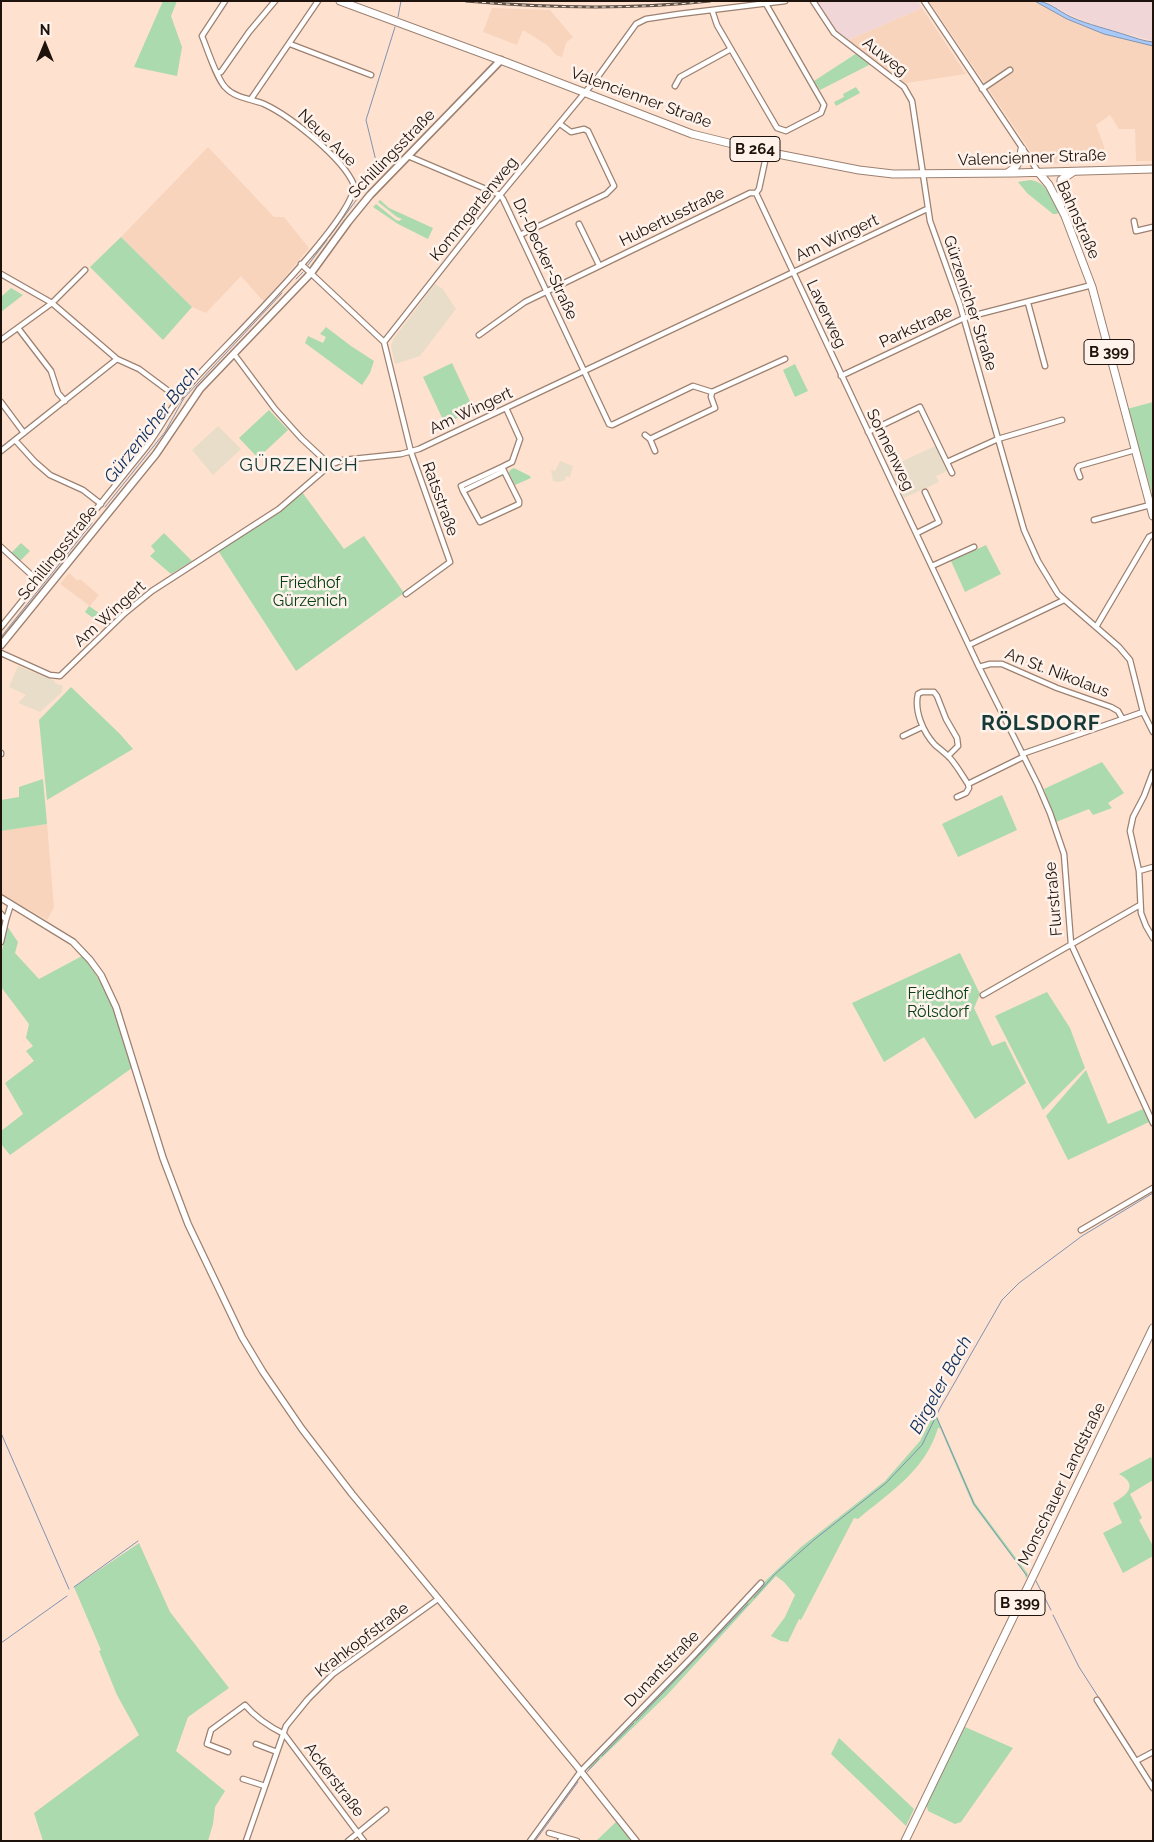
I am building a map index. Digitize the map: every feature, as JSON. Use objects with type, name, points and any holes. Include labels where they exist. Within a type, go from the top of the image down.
[{"type":"main road","name":"Valencienner Straße","points":[[340,1],[502,60],[692,134],[767,152],[872,172],[924,175],[1153,169]]},
{"type":"main road","name":"Schillingsstraße","points":[[1,645],[156,454],[194,395],[311,274],[358,209],[502,60]]},
{"type":"main road","points":[[1007,174],[1020,163],[1022,149]]},
{"type":"main road","points":[[1061,208],[1061,180],[1073,171]]},
{"type":"main road","name":"Bahnstraße","points":[[1039,172],[1047,182],[1061,208],[1092,286],[1153,516]]},
{"type":"main road","name":"Monschauer Landstraße","points":[[905,1841],[1153,1328]]},
{"type":"street","name":"Neue Aue","points":[[225,1],[202,36],[225,88],[242,98],[265,104],[285,116],[325,149],[353,182],[353,194]]},
{"type":"street","points":[[217,73],[220,72],[249,32],[275,1]]},
{"type":"street","points":[[251,99],[318,1]]},
{"type":"street","points":[[766,4],[824,102],[823,111],[786,131],[779,130],[717,25],[712,10],[785,1]]},
{"type":"street","name":"Auweg","points":[[813,1],[834,33],[909,94],[912,101],[924,175]]},
{"type":"street","name":"Bahnstraße","points":[[924,1],[1039,172]]},
{"type":"street","name":"Kommgartenweg","points":[[384,342],[640,22],[712,10]]},
{"type":"street","points":[[290,44],[370,74]]},
{"type":"street","points":[[674,86],[680,77],[731,49]]},
{"type":"street","points":[[982,88],[1010,70]]},
{"type":"street","points":[[520,235],[606,194],[614,186],[588,131],[584,129],[570,132],[560,124]]},
{"type":"street","points":[[756,193],[767,152]]},
{"type":"street","name":"Dr.-Decker-Straße","points":[[408,156],[500,195],[608,422],[612,425],[693,386],[712,392]]},
{"type":"street","name":"Gürzenicher Straße","points":[[924,175],[928,209],[964,318],[1024,530],[1043,570],[1064,600],[1119,647],[1130,660],[1143,712],[1153,732]]},
{"type":"street","name":"Hubertusstraße","points":[[479,335],[519,306],[546,291],[750,193],[756,193]]},
{"type":"street","name":"Laverweg","points":[[756,193],[841,376]]},
{"type":"street","name":"Schillingsstraße","points":[[1,627],[163,425],[178,398],[192,380],[264,308],[336,221],[353,194]]},
{"type":"street","name":"Am Wingert","points":[[1,652],[50,675],[60,676],[125,613],[152,591],[280,509],[330,465],[342,460],[410,452],[928,209]]},
{"type":"street","points":[[1134,221],[1136,231],[1153,227]]},
{"type":"street","points":[[579,224],[599,265]]},
{"type":"street","points":[[302,264],[384,342]]},
{"type":"street","points":[[1,340],[52,303],[85,270]]},
{"type":"street","points":[[1,274],[52,303],[117,359],[139,369],[178,398]]},
{"type":"street","name":"Parkstraße","points":[[841,376],[964,318],[1092,286]]},
{"type":"street","points":[[1028,303],[1044,366]]},
{"type":"street","points":[[18,328],[51,371],[58,393],[65,401]]},
{"type":"street","name":"Ratsstraße","points":[[384,342],[410,452],[450,562],[406,594]]},
{"type":"street","points":[[234,354],[275,409],[330,465]]},
{"type":"street","points":[[1,451],[117,359]]},
{"type":"street","points":[[650,439],[715,408],[711,397],[712,392],[785,359]]},
{"type":"street","name":"Sonnenweg","points":[[841,376],[969,646]]},
{"type":"street","points":[[1,402],[24,433]]},
{"type":"street","points":[[868,432],[920,407],[952,473]]},
{"type":"street","points":[[503,469],[519,504],[480,522],[461,486],[503,469],[512,462],[520,439],[506,408]]},
{"type":"street","points":[[947,462],[998,439],[1062,420]]},
{"type":"street","points":[[645,434],[650,439],[655,451]]},
{"type":"street","points":[[15,440],[50,475],[83,490],[101,504]]},
{"type":"street","points":[[1080,477],[1079,466],[1135,450]]},
{"type":"street","name":"Sonnenweg","points":[[917,533],[939,522],[925,492]]},
{"type":"street","points":[[1094,520],[1151,507]]},
{"type":"street","points":[[1096,628],[1150,537],[1153,535]]},
{"type":"street","points":[[1,547],[38,581]]},
{"type":"street","points":[[932,566],[974,547]]},
{"type":"street","points":[[969,646],[1064,600]]},
{"type":"street","name":"Flurstraße","points":[[969,646],[1049,811],[1064,854],[1071,944],[1153,1123]]},
{"type":"street","name":"An St. Nikolaus","points":[[979,667],[990,664],[1002,664],[1057,688],[1111,707],[1118,711],[1122,718]]},
{"type":"street","points":[[948,756],[956,749],[958,742],[937,696],[934,692],[922,692],[918,694],[917,706],[922,727],[934,744],[948,756],[968,784],[969,788],[966,793],[957,797]]},
{"type":"street","points":[[968,784],[1022,756],[1122,718],[1143,712]]},
{"type":"street","points":[[903,736],[922,727]]},
{"type":"street","points":[[1153,772],[1131,822],[1131,838],[1139,871],[1140,905],[1143,920],[1153,938]]},
{"type":"street","points":[[1139,871],[1153,867]]},
{"type":"street","points":[[1,898],[64,936],[86,955],[101,975],[109,990],[122,1025],[162,1158],[188,1224],[242,1337],[302,1430],[636,1841]]},
{"type":"street","points":[[1,942],[11,904]]},
{"type":"street","points":[[982,995],[1140,905]]},
{"type":"street","points":[[1,914],[6,920]]},
{"type":"street","points":[[1082,1230],[1153,1188]]},
{"type":"street","name":"Dunantstraße","points":[[530,1841],[580,1771],[693,1656],[761,1583]]},
{"type":"street","name":"Krahkopfstraße","points":[[246,1841],[286,1726],[333,1674],[438,1599]]},
{"type":"street","points":[[1097,1700],[1153,1788]]},
{"type":"street","points":[[228,1752],[207,1744],[211,1730],[245,1705],[265,1724],[284,1734]]},
{"type":"street","name":"Ackerstraße","points":[[284,1734],[364,1841]]},
{"type":"street","points":[[256,1744],[277,1752]]},
{"type":"street","points":[[1136,1761],[1153,1752]]},
{"type":"street","points":[[244,1779],[265,1786]]},
{"type":"street","points":[[348,1841],[386,1810]]},
{"type":"street","points":[[549,1833],[561,1839],[577,1841]]},
{"type":"shaded area","points":[[815,1],[918,1],[922,8],[848,40],[832,28]]},
{"type":"shaded area","points":[[929,1],[1035,1],[1067,19],[1104,34],[1153,46],[1153,161],[1136,161],[1135,129],[1119,129],[1110,115],[1096,125],[1104,146],[1105,162],[1039,164]]},
{"type":"shaded area","points":[[1045,1],[1153,1],[1153,41],[1097,26],[1070,15]]},
{"type":"shaded area","points":[[492,8],[550,10],[573,37],[566,43],[562,57],[556,55],[547,45],[523,30],[517,45],[483,32]]},
{"type":"shaded area","points":[[922,8],[966,74],[900,84],[848,40]]},
{"type":"shaded area","points":[[208,147],[274,217],[284,217],[309,248],[264,302],[241,276],[206,313],[192,307],[121,237]]},
{"type":"shaded area","points":[[435,284],[443,289],[456,309],[420,356],[395,364],[391,346],[394,338]]},
{"type":"shaded area","points":[[218,426],[241,449],[213,475],[192,450]]},
{"type":"shaded area","points":[[935,446],[947,471],[936,476],[939,482],[904,498],[890,467]]},
{"type":"shaded area","points":[[560,461],[573,466],[570,477],[566,476],[565,480],[559,482],[553,481],[551,470],[555,471]]},
{"type":"shaded area","points":[[69,573],[78,581],[80,579],[99,595],[90,606],[60,584]]},
{"type":"shaded area","points":[[18,666],[63,686],[61,693],[40,712],[18,703],[26,695],[9,687]]},
{"type":"shaded area","points":[[47,824],[54,907],[47,920],[1,894],[1,831]]},
{"type":"green space","points":[[163,1],[177,1],[171,16],[182,47],[177,76],[134,67]]},
{"type":"green space","points":[[857,53],[871,64],[820,90],[814,81]]},
{"type":"green space","points":[[856,87],[860,93],[836,106],[834,102],[844,97],[843,94]]},
{"type":"green space","points":[[1036,181],[1048,191],[1059,211],[1057,214],[1053,214],[1027,193],[1018,182]]},
{"type":"green space","points":[[380,200],[389,208],[433,228],[428,239],[398,224],[373,207],[376,204],[396,220],[402,219],[378,202]]},
{"type":"green space","points":[[121,237],[192,307],[163,340],[90,267]]},
{"type":"green space","points":[[11,288],[23,295],[1,312],[1,297]]},
{"type":"green space","points":[[326,327],[374,361],[370,373],[362,385],[305,343],[308,336],[323,343],[326,337],[320,334]]},
{"type":"green space","points":[[452,363],[474,410],[445,424],[423,377]]},
{"type":"green space","points":[[795,364],[808,391],[795,397],[783,370]]},
{"type":"green space","points":[[1153,402],[1153,496],[1127,409]]},
{"type":"green space","points":[[269,410],[288,430],[258,458],[239,438]]},
{"type":"green space","points":[[514,468],[531,478],[515,485],[509,473]]},
{"type":"green space","name":"Friedhof Gürzenich","points":[[302,492],[344,549],[364,536],[404,593],[296,671],[217,549],[283,509]]},
{"type":"green space","points":[[164,533],[192,561],[171,574],[150,556],[155,551],[151,546]]},
{"type":"green space","points":[[21,543],[30,551],[20,561],[11,553]]},
{"type":"green space","points":[[986,545],[1001,574],[965,592],[951,561]]},
{"type":"green space","points":[[89,606],[112,622],[106,628],[85,612]]},
{"type":"green space","points":[[71,687],[133,749],[47,800],[39,720]]},
{"type":"green space","points":[[1102,762],[1124,793],[1108,803],[1112,808],[1093,815],[1089,809],[1056,822],[1044,789]]},
{"type":"green space","points":[[43,779],[47,824],[1,831],[1,800],[19,797],[19,787]]},
{"type":"green space","points":[[1002,795],[1017,830],[958,857],[942,824]]},
{"type":"green space","points":[[7,926],[18,942],[15,953],[39,979],[82,956],[92,968],[107,995],[132,1068],[10,1155],[1,1144],[1,1131],[23,1114],[5,1083],[34,1061],[26,1051],[33,1046],[26,1038],[29,1024],[1,987],[1,956]]},
{"type":"green space","name":"Friedhof Rölsdorf","points":[[960,953],[980,994],[974,1008],[992,1046],[1005,1041],[1026,1083],[975,1119],[924,1037],[884,1062],[852,1003]]},
{"type":"green space","points":[[1047,992],[1070,1028],[1085,1068],[1043,1110],[995,1016]]},
{"type":"green space","points":[[1086,1070],[1108,1124],[1143,1109],[1149,1122],[1068,1160],[1046,1116]]},
{"type":"green space","points":[[935,1412],[975,1503],[1028,1574],[1026,1579],[1025,1574],[973,1505],[940,1428],[938,1428],[925,1456],[916,1468],[858,1519],[854,1518],[788,1642],[771,1636],[785,1617],[795,1595],[776,1576],[667,1695],[588,1771],[590,1765],[695,1658],[762,1584],[801,1547],[885,1481],[920,1441]]},
{"type":"green space","points":[[1151,1457],[1153,1462],[1153,1480],[1130,1494],[1142,1518],[1139,1520],[1153,1546],[1153,1556],[1123,1573],[1103,1533],[1122,1523],[1113,1503],[1123,1497],[1130,1486],[1125,1478],[1119,1474]]},
{"type":"green space","points":[[139,1543],[170,1612],[229,1688],[188,1717],[176,1751],[225,1791],[215,1807],[208,1841],[43,1841],[34,1813],[139,1735],[117,1695],[99,1651],[101,1650],[74,1587]]},
{"type":"green space","points":[[965,1727],[1013,1748],[961,1822],[955,1824],[928,1811],[926,1804]]},
{"type":"green space","points":[[839,1738],[914,1809],[906,1826],[831,1754]]},
{"type":"green space","points":[[617,1821],[631,1838],[628,1841],[596,1841]]},
{"type":"water","points":[[1035,1],[1049,4],[1071,17],[1085,22],[1153,42],[1153,46],[1104,34],[1067,19]]},
{"type":"waterway","name":"Gürzenicher Bach","points":[[398,17],[401,1]]},
{"type":"waterway","name":"Gürzenicher Bach","points":[[329,237],[374,176],[376,161],[366,120],[395,27]]},
{"type":"waterway","name":"Gürzenicher Bach","points":[[308,265],[327,240]]},
{"type":"waterway","name":"Gürzenicher Bach","points":[[296,279],[303,272]]},
{"type":"waterway","name":"Gürzenicher Bach","points":[[105,507],[165,432],[184,398],[282,293]]},
{"type":"waterway","name":"Gürzenicher Bach","points":[[1,637],[92,523]]},
{"type":"waterway","name":"Birgeler Bach","points":[[754,1598],[774,1575],[815,1539],[886,1483],[922,1445],[940,1408],[1002,1300],[1019,1283],[1082,1236],[1153,1193]]},
{"type":"waterway","points":[[936,1416],[974,1504],[1027,1576]]},
{"type":"waterway","points":[[1,1433],[69,1589]]},
{"type":"waterway","points":[[74,1587],[138,1541]]},
{"type":"waterway","points":[[1036,1581],[1051,1610]]},
{"type":"waterway","points":[[1,1643],[67,1596]]},
{"type":"waterway","name":"Birgeler Bach","points":[[636,1721],[748,1604]]},
{"type":"waterway","points":[[1053,1615],[1079,1667],[1135,1754]]},
{"type":"waterway","name":"Birgeler Bach","points":[[602,1756],[634,1723]]},
{"type":"waterway","name":"Birgeler Bach","points":[[587,1772],[599,1759]]},
{"type":"waterway","points":[[1141,1764],[1153,1783]]},
{"type":"waterway","name":"Birgeler Bach","points":[[535,1841],[578,1782]]},
{"type":"railway","points":[[466,1],[588,7],[649,6],[710,1]]},
{"type":"district","name":"GÜRZENICH","points":[[299,465]]},
{"type":"district","name":"RÖLSDORF","points":[[1041,724]]}]
